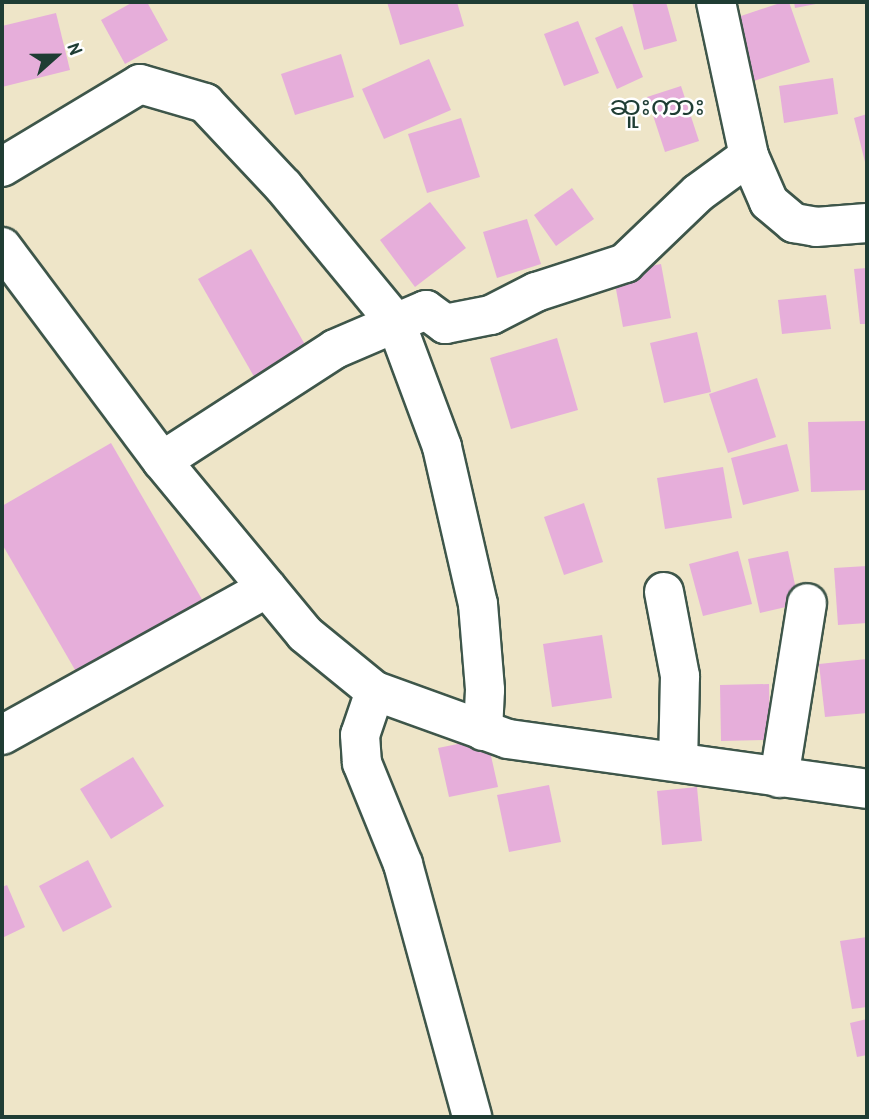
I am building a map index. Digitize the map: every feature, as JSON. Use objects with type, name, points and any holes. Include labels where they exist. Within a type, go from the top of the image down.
[{"type":"street","points":[[716,2],[749,156],[769,202],[794,223],[816,227],[867,223]]},
{"type":"street","points":[[2,167],[141,84],[205,103],[284,187],[396,323],[442,447],[478,604],[485,690],[483,731]]},
{"type":"street","points":[[162,461],[335,349],[426,310],[445,324],[491,315],[536,292],[625,263],[698,193],[749,156]]},
{"type":"street","points":[[2,247],[162,461],[305,634],[375,691],[508,739],[867,789]]},
{"type":"street","points":[[2,735],[267,588]]},
{"type":"street","points":[[664,592],[680,676],[678,762]]},
{"type":"street","points":[[779,778],[807,603]]},
{"type":"street","points":[[375,691],[360,735],[362,763],[403,864],[472,1117]]},
{"type":"building","points":[[133,2],[147,2],[168,40],[125,64],[101,20]]},
{"type":"building","points":[[387,2],[457,2],[464,26],[400,45]]},
{"type":"building","points":[[632,2],[666,2],[677,41],[644,50]]},
{"type":"building","points":[[789,2],[810,62],[754,81],[732,19]]},
{"type":"building","points":[[794,2],[821,2],[821,3],[795,8]]},
{"type":"building","points":[[56,13],[70,70],[2,87],[2,26]]},
{"type":"building","points":[[578,21],[599,73],[564,86],[544,34]]},
{"type":"building","points":[[622,26],[643,77],[617,89],[595,38]]},
{"type":"building","points":[[341,54],[354,97],[295,115],[281,74]]},
{"type":"building","points":[[429,59],[451,110],[384,139],[362,89]]},
{"type":"building","points":[[833,78],[838,114],[784,123],[779,86]]},
{"type":"building","points":[[681,86],[699,141],[665,152],[647,97]]},
{"type":"building","points":[[867,114],[867,166],[866,166],[854,118]]},
{"type":"building","points":[[461,118],[480,177],[427,193],[408,134]]},
{"type":"building","points":[[572,188],[594,219],[556,246],[534,215]]},
{"type":"building","points":[[430,202],[466,248],[415,287],[380,240]]},
{"type":"building","points":[[527,219],[541,264],[497,278],[483,232]]},
{"type":"building","points":[[251,249],[308,350],[256,380],[198,279]]},
{"type":"building","points":[[661,264],[671,318],[623,327],[613,273]]},
{"type":"building","points":[[867,268],[867,324],[860,324],[854,269]]},
{"type":"building","points":[[826,295],[831,329],[782,334],[778,300]]},
{"type":"building","points":[[697,332],[711,392],[664,403],[650,343]]},
{"type":"building","points":[[557,338],[578,410],[511,429],[490,358]]},
{"type":"building","points":[[757,378],[776,437],[728,453],[709,394]]},
{"type":"building","points":[[865,421],[867,490],[811,492],[808,422]]},
{"type":"building","points":[[111,443],[203,601],[78,675],[2,544],[2,506]]},
{"type":"building","points":[[787,444],[799,491],[743,505],[731,458]]},
{"type":"building","points":[[723,467],[732,518],[665,529],[657,478]]},
{"type":"building","points":[[584,503],[603,562],[564,575],[544,517]]},
{"type":"building","points":[[738,551],[752,604],[703,616],[689,564]]},
{"type":"building","points":[[788,551],[799,604],[760,613],[748,559]]},
{"type":"building","points":[[867,566],[867,623],[838,625],[834,568]]},
{"type":"building","points":[[602,635],[612,698],[552,707],[543,644]]},
{"type":"building","points":[[867,659],[867,713],[825,717],[819,664]]},
{"type":"building","points":[[769,684],[770,740],[721,741],[720,685]]},
{"type":"building","points":[[487,738],[498,787],[449,797],[438,748]]},
{"type":"building","points":[[133,757],[164,806],[111,839],[80,789]]},
{"type":"building","points":[[549,785],[561,842],[509,852],[497,795]]},
{"type":"building","points":[[697,787],[702,841],[662,845],[657,791]]},
{"type":"building","points":[[88,860],[112,907],[63,932],[39,886]]},
{"type":"building","points":[[7,885],[25,927],[2,938],[2,887]]},
{"type":"building","points":[[867,937],[867,1007],[852,1009],[840,941]]},
{"type":"building","points":[[867,1019],[867,1055],[857,1057],[850,1023]]},
{"type":"district","name":"ဆူးကား","points":[[657,105]]}]
